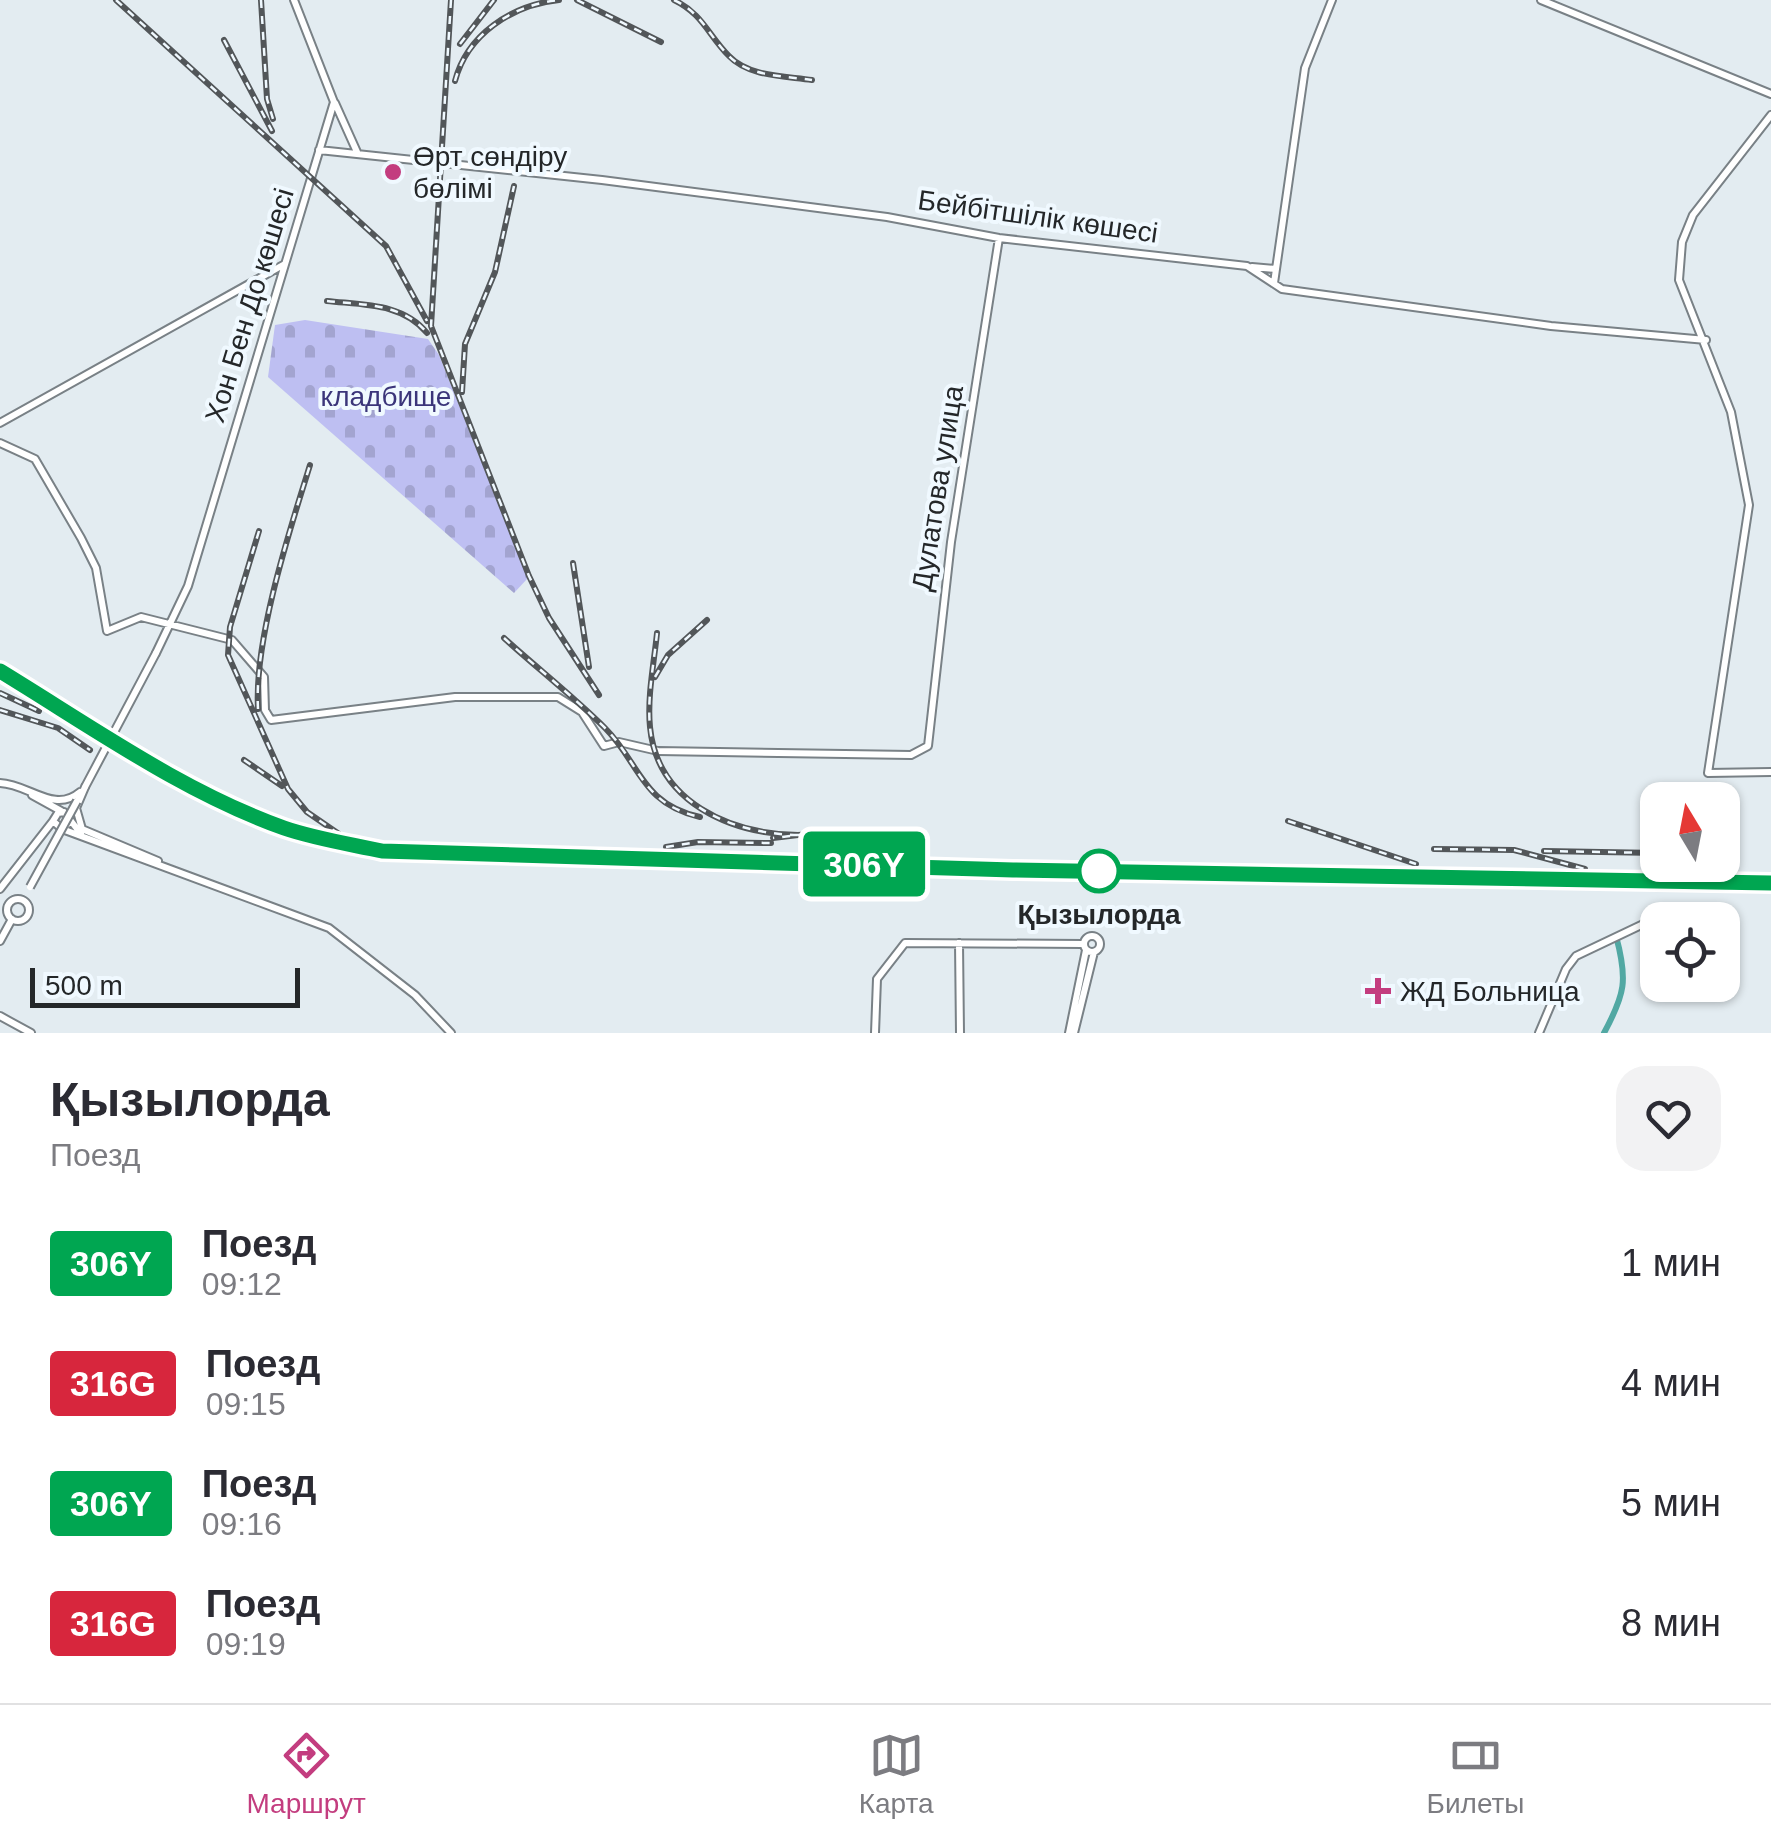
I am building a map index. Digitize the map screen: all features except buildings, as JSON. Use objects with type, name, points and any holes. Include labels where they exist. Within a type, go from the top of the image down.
[{"type":"street","points":[[294,0],[357,152]]},
{"type":"street","points":[[1274,284],[1305,68],[1332,0]]},
{"type":"street","points":[[1541,0],[1771,94]]},
{"type":"street","name":"Хон Бен До көшесі","points":[[12,919],[27,914],[23,900],[156,653],[198,554],[334,102]]},
{"type":"street","points":[[1771,115],[1693,214],[1682,242],[1680,280],[1731,412],[1750,523],[1708,773],[1771,772]]},
{"type":"street","name":"Бейбітшілік көшесі","points":[[319,150],[870,214],[999,238],[1247,266],[1282,289],[1552,326],[1706,340]]},
{"type":"street","name":"Дулатова улица","points":[[170,624],[237,644],[264,678],[265,710],[271,720],[454,696],[558,697],[582,712],[604,746],[619,742],[658,751],[911,755],[928,746],[948,561],[999,238]]},
{"type":"street","points":[[0,424],[284,264]]},
{"type":"street","points":[[1247,266],[1276,269]]},
{"type":"street","points":[[0,443],[35,459],[82,538],[96,568],[107,631],[141,617],[170,624]]},
{"type":"street","points":[[0,785],[60,802],[85,787]]},
{"type":"street","points":[[0,785],[20,789],[62,812],[86,838]]},
{"type":"street","points":[[77,801],[76,814],[82,829],[328,928],[415,995],[451,1033]]},
{"type":"street","points":[[45,804],[60,829],[177,870]]},
{"type":"street","points":[[0,889],[62,812]]},
{"type":"street","points":[[44,834],[71,821]]},
{"type":"street","points":[[8,905],[14,899],[23,900]]},
{"type":"street","points":[[0,900],[8,905],[12,919],[0,942]]},
{"type":"street","points":[[1539,1033],[1566,969],[1576,956],[1640,926]]},
{"type":"street","points":[[875,1033],[877,978],[905,943],[1088,949],[1071,1033]]},
{"type":"street","points":[[959,943],[960,1033]]},
{"type":"street","points":[[0,1016],[32,1033]]},
{"type":"green space","name":"кладбище","points":[[305,320],[428,339],[439,355],[528,578],[514,593],[268,377],[275,325]]},
{"type":"waterway","points":[[1604,1033],[1622,986],[1616,936]]},
{"type":"railway","points":[[116,0],[386,246],[427,321]]},
{"type":"railway","points":[[261,0],[267,99],[273,119]]},
{"type":"railway","points":[[451,0],[431,326],[529,576],[549,618],[599,695]]},
{"type":"railway","points":[[460,44],[494,0]]},
{"type":"railway","points":[[455,81],[470,50],[494,25],[524,8],[559,0]]},
{"type":"railway","points":[[577,0],[661,42]]},
{"type":"railway","points":[[674,0],[699,18],[737,63],[768,74],[812,80]]},
{"type":"railway","points":[[224,40],[272,131]]},
{"type":"railway","points":[[462,392],[465,344],[495,272],[514,186]]},
{"type":"railway","points":[[327,301],[394,311],[427,333]]},
{"type":"railway","points":[[258,709],[267,619],[310,465]]},
{"type":"railway","points":[[259,531],[230,627],[228,655],[288,789],[307,812],[339,834]]},
{"type":"railway","points":[[573,563],[589,667]]},
{"type":"railway","points":[[655,677],[668,655],[707,620]]},
{"type":"railway","points":[[657,633],[650,727],[656,753],[667,775],[682,794],[723,820],[747,828],[798,835],[773,838]]},
{"type":"railway","points":[[504,638],[605,728],[665,803],[700,817]]},
{"type":"railway","points":[[0,668],[212,794],[299,830],[384,849],[1771,880]]},
{"type":"railway","points":[[0,693],[39,711]]},
{"type":"railway","points":[[0,710],[58,728],[90,750]]},
{"type":"railway","points":[[244,760],[282,786]]},
{"type":"railway","points":[[1288,821],[1416,864]]},
{"type":"railway","points":[[798,835],[826,833]]},
{"type":"railway","points":[[849,838],[865,839]]},
{"type":"railway","points":[[666,847],[698,842],[771,843]]},
{"type":"railway","points":[[1434,849],[1514,850],[1585,869]]},
{"type":"railway","points":[[1544,851],[1640,853]]},
{"type":"train","name":"306Y","points":[[0,671],[189,786],[243,812],[289,830],[382,851],[456,856],[951,865],[1013,870],[1771,883]]},
{"type":"place","name":"Өрт сөндіру бөлімі","points":[[393,172]]},
{"type":"place","name":"Қызылорда","points":[[1099,871]]},
{"type":"place","name":"ЖД Больница","points":[[1378,991]]}]
